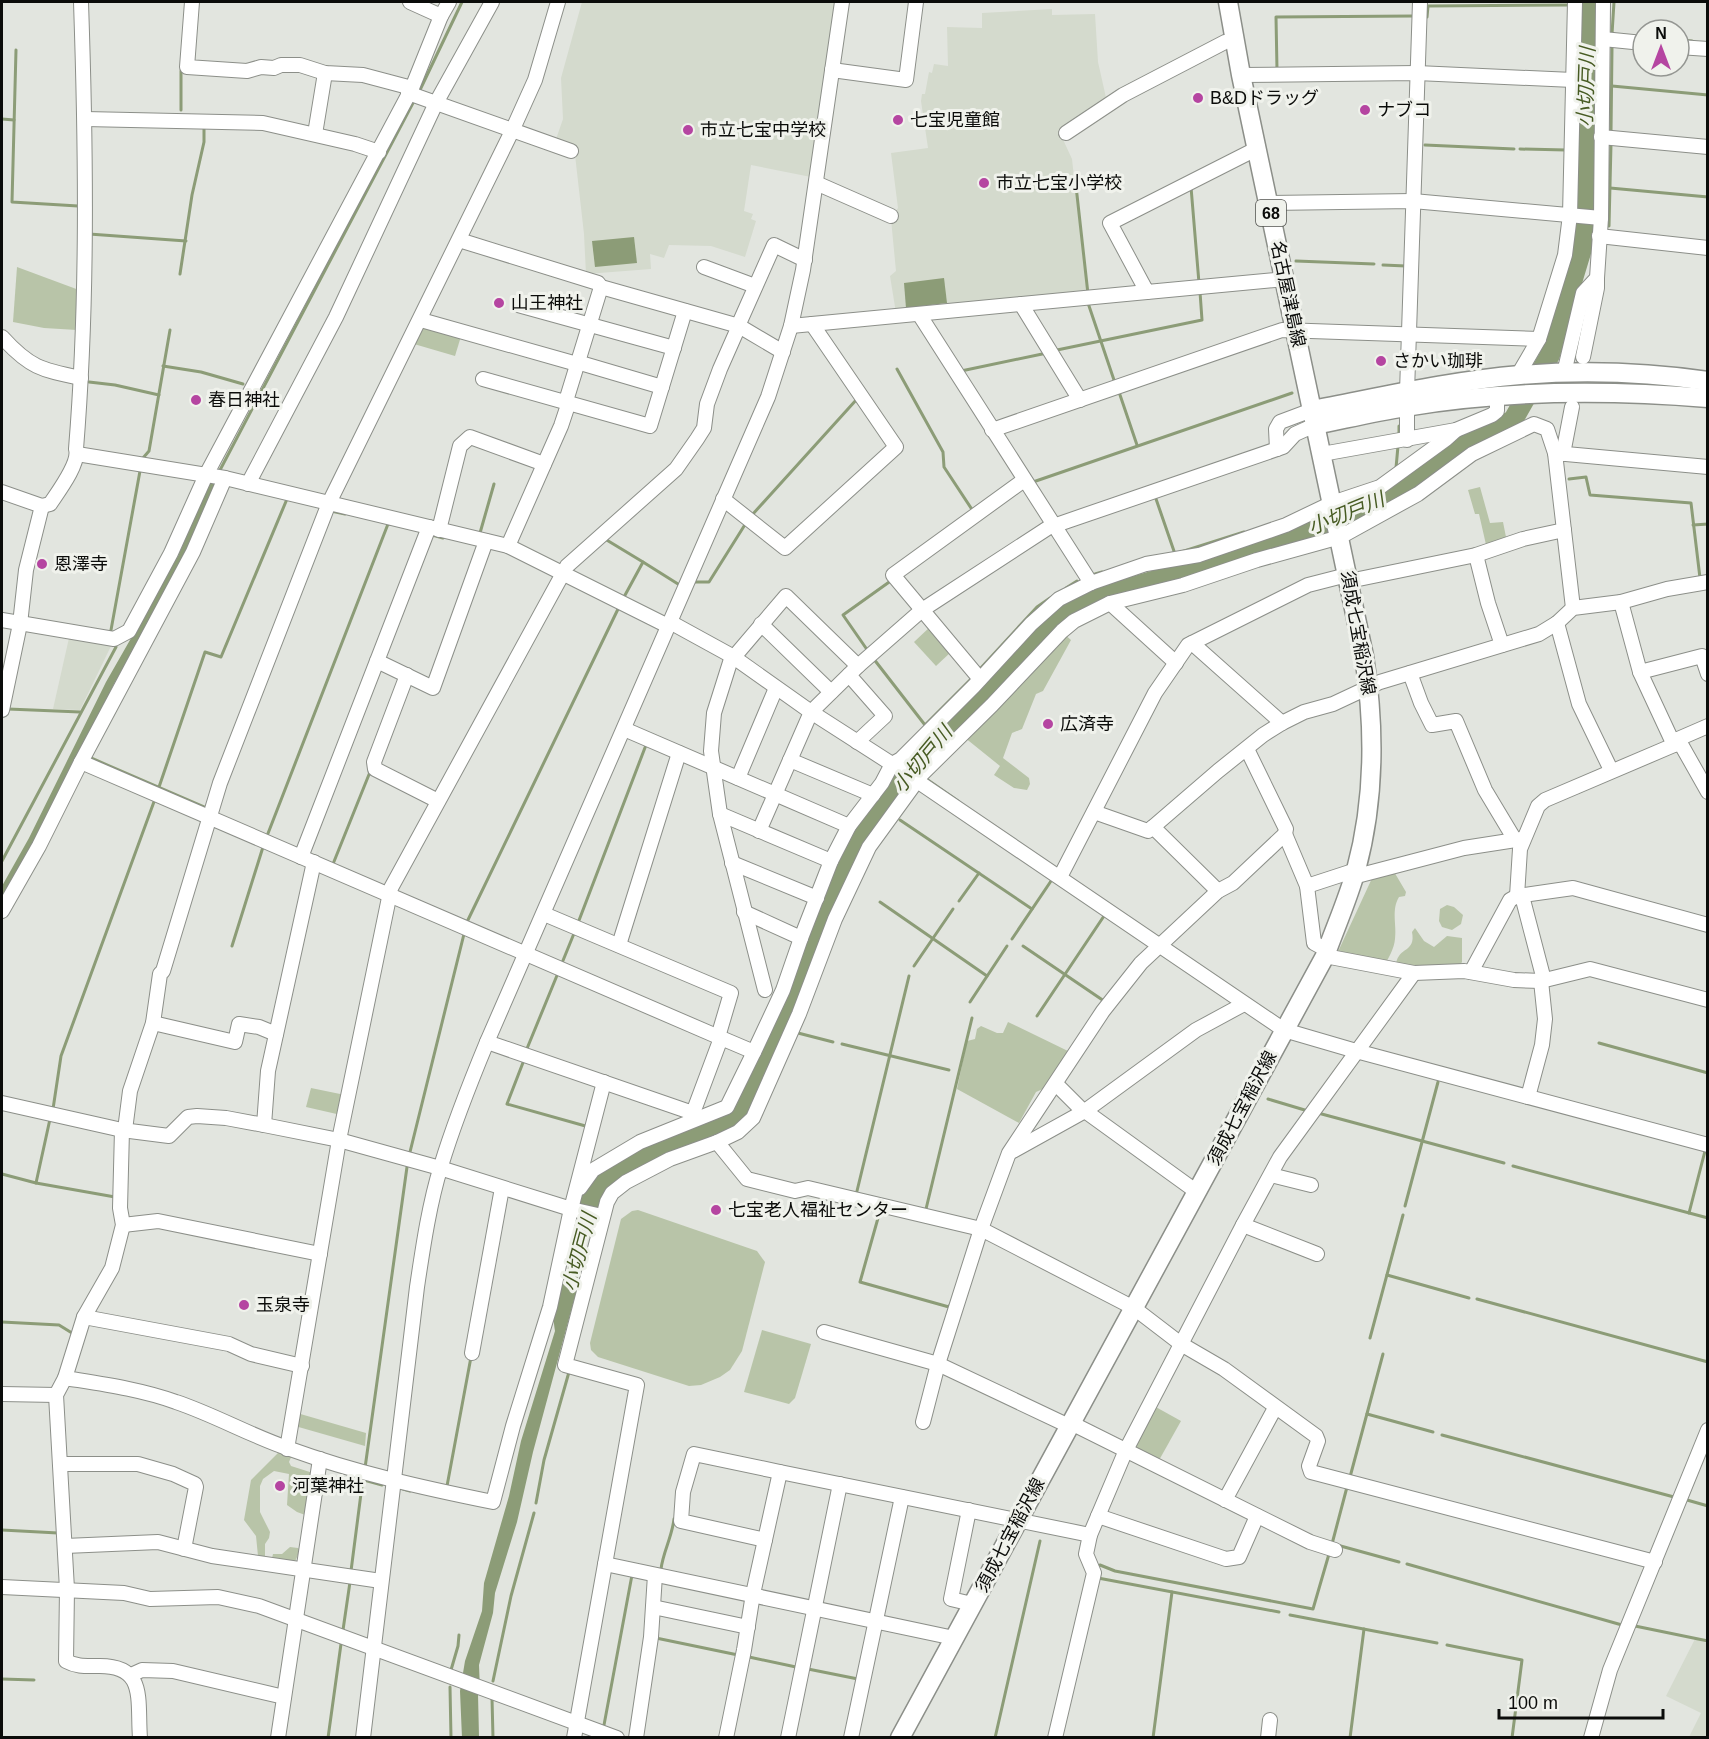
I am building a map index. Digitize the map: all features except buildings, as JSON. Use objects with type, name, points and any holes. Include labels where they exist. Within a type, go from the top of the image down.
[{"type":"main road","name":"名古屋津島線","points":[[1228,2],[1241,75],[1314,417]]},
{"type":"main road","points":[[1314,417],[1520,375],[1633,373],[1707,381]]},
{"type":"main road","points":[[1407,399],[1651,393],[1707,398]]},
{"type":"main road","name":"須成七宝稲沢線","points":[[900,1737],[1326,953],[1354,874],[1370,790],[1372,719],[1369,687],[1314,417]]},
{"type":"street","points":[[2,492],[42,506],[50,504],[65,481],[77,454],[81,378],[85,119],[81,2]]},
{"type":"street","points":[[192,2],[187,67],[247,71],[261,67],[300,65],[326,73],[363,75],[571,151]]},
{"type":"street","points":[[410,2],[441,16]]},
{"type":"street","points":[[2,620],[114,639],[129,631],[216,477],[379,152],[413,93],[441,16],[449,2]]},
{"type":"street","points":[[248,484],[336,317],[436,103],[492,2]]},
{"type":"street","points":[[140,1737],[136,1686],[131,1675],[113,1665],[75,1666],[66,1661],[67,1590],[56,1395],[84,1317],[112,1268],[123,1226],[120,1208],[123,1130],[130,1091],[153,1023],[160,974],[163,971],[220,783],[329,502],[512,131],[535,80],[558,2]]},
{"type":"street","points":[[363,1737],[423,1244],[440,1168],[457,1115],[487,1041],[768,397],[791,326],[805,260],[842,2]]},
{"type":"street","points":[[832,70],[906,80],[916,2]]},
{"type":"street","points":[[1407,440],[1408,333],[1420,2]]},
{"type":"street","points":[[1520,375],[1539,339],[1565,255],[1572,216],[1575,2]]},
{"type":"street","points":[[1583,357],[1597,288],[1602,137],[1603,2]]},
{"type":"street","points":[[1602,39],[1631,42]]},
{"type":"street","points":[[1066,133],[1123,95],[1225,42],[1235,41]]},
{"type":"street","points":[[1691,47],[1707,49]]},
{"type":"street","points":[[315,134],[326,73]]},
{"type":"street","points":[[1241,75],[1417,73],[1573,80]]},
{"type":"street","points":[[85,119],[263,123],[315,134],[379,152]]},
{"type":"street","points":[[1602,137],[1707,147]]},
{"type":"street","points":[[1147,292],[1110,223],[1258,148]]},
{"type":"street","points":[[816,183],[891,216]]},
{"type":"street","points":[[1269,203],[1413,201],[1599,218]]},
{"type":"street","points":[[1599,236],[1707,248]]},
{"type":"street","points":[[459,240],[598,283],[600,287],[738,326],[783,352]]},
{"type":"street","points":[[287,1449],[339,1140],[391,888],[567,566],[676,469],[704,428],[707,404],[720,369],[774,245],[805,260]]},
{"type":"street","points":[[704,267],[755,286]]},
{"type":"street","points":[[1560,373],[1583,293],[1597,278]]},
{"type":"street","points":[[791,326],[1285,279]]},
{"type":"street","points":[[508,546],[561,426],[567,408],[566,401],[600,287]]},
{"type":"street","points":[[1021,304],[1080,400]]},
{"type":"street","points":[[518,305],[674,348]]},
{"type":"street","points":[[483,379],[650,426],[685,311]]},
{"type":"street","points":[[919,314],[1091,583]]},
{"type":"street","points":[[420,320],[662,387]]},
{"type":"street","points":[[723,499],[785,548],[896,447],[812,324]]},
{"type":"street","points":[[992,430],[1282,330],[1539,339]]},
{"type":"street","points":[[2,337],[19,357],[33,365],[51,372],[81,378]]},
{"type":"street","points":[[1322,454],[1456,430],[1492,415],[1497,411],[1504,396]]},
{"type":"street","points":[[1572,407],[1559,454],[1564,530],[1573,608]]},
{"type":"street","points":[[759,831],[810,712],[853,670],[922,610],[1055,524],[1276,449],[1276,429],[1280,422],[1314,417]]},
{"type":"street","points":[[574,1737],[637,1385],[565,1365],[599,1215],[612,1193],[626,1182],[670,1159],[738,1132],[753,1118],[799,1014],[835,918],[869,847],[915,780],[1062,631],[1088,613],[1110,603],[1183,585],[1339,535],[1418,494],[1472,454],[1534,424],[1547,429],[1559,454]]},
{"type":"street","points":[[575,1194],[593,1170],[640,1142],[695,1116],[728,1107],[783,990],[831,861],[849,826],[894,765],[1044,611],[1059,599],[1091,583],[1146,564],[1198,555],[1287,525],[1380,487],[1446,440],[1456,430]]},
{"type":"street","points":[[264,1125],[268,1071],[307,860],[377,661],[434,528],[460,446],[470,436],[544,464]]},
{"type":"street","points":[[77,454],[216,477],[508,546],[733,657],[810,712],[894,765],[1284,1030],[1356,1052],[1707,1145]]},
{"type":"street","points":[[1559,454],[1707,467]]},
{"type":"street","points":[[2,911],[39,846],[193,552],[216,477]]},
{"type":"street","points":[[980,679],[893,575],[1024,480]]},
{"type":"street","points":[[2,710],[20,624],[26,570],[42,506]]},
{"type":"street","points":[[1060,877],[1155,693],[1188,645],[1308,585],[1476,555],[1523,539],[1564,530]]},
{"type":"street","points":[[377,661],[434,688],[486,541]]},
{"type":"street","points":[[1476,555],[1502,645]]},
{"type":"street","points":[[1094,812],[1148,831],[1263,735],[1304,712],[1333,704],[1369,687],[1410,673],[1539,634],[1557,623],[1573,608],[1621,602],[1667,589],[1707,582]]},
{"type":"street","points":[[765,990],[720,814],[711,751],[714,713],[733,657],[786,596],[853,670],[885,716],[857,742]]},
{"type":"street","points":[[1621,602],[1640,672],[1676,742],[1707,792]]},
{"type":"street","points":[[1110,603],[1176,663]]},
{"type":"street","points":[[1557,623],[1579,704],[1611,770]]},
{"type":"street","points":[[761,624],[831,692]]},
{"type":"street","points":[[1192,643],[1282,723]]},
{"type":"street","points":[[1640,672],[1702,656],[1707,674]]},
{"type":"street","points":[[1410,673],[1432,725],[1456,721],[1485,790],[1519,839],[1520,896],[1543,980],[1545,1018],[1543,1036],[1528,1097]]},
{"type":"street","points":[[407,675],[374,762],[375,769],[438,801]]},
{"type":"street","points":[[738,778],[776,688]]},
{"type":"street","points":[[1519,839],[1538,806],[1545,800],[1707,726]]},
{"type":"street","points":[[624,729],[849,826]]},
{"type":"street","points":[[923,1422],[938,1364],[981,1229],[1009,1154],[1103,1011],[1141,963],[1218,891],[1233,883],[1285,834],[1287,829],[1246,749]]},
{"type":"street","points":[[619,945],[679,753]]},
{"type":"street","points":[[790,760],[873,795]]},
{"type":"street","points":[[81,762],[754,1052]]},
{"type":"street","points":[[720,814],[831,861]]},
{"type":"street","points":[[1153,827],[1218,891]]},
{"type":"street","points":[[1285,834],[1307,886],[1314,943],[1326,953],[1414,973],[1471,972],[1514,980],[1543,980],[1590,969],[1707,1000]]},
{"type":"street","points":[[1307,886],[1464,848],[1519,839]]},
{"type":"street","points":[[732,863],[817,898]]},
{"type":"street","points":[[1471,972],[1510,900],[1520,896],[1573,888],[1707,925]]},
{"type":"street","points":[[744,912],[801,938]]},
{"type":"street","points":[[544,914],[731,993],[720,1037],[695,1116]]},
{"type":"street","points":[[1055,1737],[1094,1573],[1086,1554],[1090,1535],[1126,1450],[1280,1157],[1414,973]]},
{"type":"street","points":[[1009,1154],[1084,1111],[1196,1030],[1244,1004]]},
{"type":"street","points":[[153,1023],[235,1042],[239,1024],[259,1027],[276,1034]]},
{"type":"street","points":[[487,1041],[695,1116]]},
{"type":"street","points":[[64,1378],[118,1387],[174,1401],[211,1415],[244,1432],[320,1460],[393,1481],[493,1502],[513,1426],[550,1307],[575,1194],[604,1082]]},
{"type":"street","points":[[1056,1084],[1084,1111],[1197,1192]]},
{"type":"street","points":[[2,1103],[123,1130],[169,1136],[188,1118],[197,1116],[226,1118],[264,1125],[339,1140],[599,1215]]},
{"type":"street","points":[[717,1142],[747,1179],[795,1191],[808,1188],[981,1229],[1134,1308],[1181,1344],[1224,1369],[1316,1436],[1318,1441],[1309,1466],[1311,1473],[1655,1562]]},
{"type":"street","points":[[1271,1175],[1311,1185]]},
{"type":"street","points":[[472,1353],[502,1188]]},
{"type":"street","points":[[123,1226],[158,1221],[320,1254]]},
{"type":"street","points":[[1243,1225],[1317,1254]]},
{"type":"street","points":[[84,1317],[229,1344],[251,1354],[302,1366]]},
{"type":"street","points":[[824,1332],[938,1364],[1126,1450],[1310,1542],[1335,1550]]},
{"type":"street","points":[[2,1394],[56,1395]]},
{"type":"street","points":[[1225,1500],[1275,1408]]},
{"type":"street","points":[[1591,1737],[1610,1670],[1707,1433]]},
{"type":"street","points":[[765,1540],[681,1521],[683,1492],[694,1454],[1090,1535]]},
{"type":"street","points":[[278,1737],[320,1460]]},
{"type":"street","points":[[60,1464],[138,1464],[173,1474],[195,1484],[184,1549]]},
{"type":"street","points":[[726,1737],[753,1594],[780,1472]]},
{"type":"street","points":[[788,1737],[840,1484]]},
{"type":"street","points":[[851,1737],[902,1497]]},
{"type":"street","points":[[969,1510],[951,1599],[972,1604]]},
{"type":"street","points":[[1098,1516],[1226,1559],[1239,1557],[1257,1516]]},
{"type":"street","points":[[65,1546],[158,1542],[212,1556],[381,1581]]},
{"type":"street","points":[[605,1564],[954,1638]]},
{"type":"street","points":[[636,1737],[651,1637],[655,1575]]},
{"type":"street","points":[[2,1587],[124,1593],[150,1599],[218,1597],[259,1606],[617,1737]]},
{"type":"street","points":[[653,1607],[748,1627]]},
{"type":"street","points":[[131,1675],[142,1670],[173,1671],[284,1697]]},
{"type":"street","points":[[1268,1737],[1270,1720]]},
{"type":"shaded area","name":"市立七宝中学校","points":[[582,2],[835,2],[811,177],[751,165],[744,211],[753,214],[751,219],[756,221],[745,257],[711,246],[669,245],[664,258],[650,254],[651,269],[586,274],[574,146],[555,142],[563,119],[561,78]]},
{"type":"shaded area","name":"市立七宝小学校","points":[[1052,9],[1052,15],[1095,14],[1098,62],[1107,102],[1060,133],[1072,159],[1087,294],[896,313],[890,276],[896,271],[891,219],[898,208],[891,153],[928,148],[922,94],[925,94],[929,72],[932,73],[934,64],[948,66],[947,27],[982,28],[982,13]]},
{"type":"shaded area","points":[[17,267],[79,290],[77,330],[44,328],[13,322]]},
{"type":"shaded area","points":[[424,323],[462,333],[455,356],[414,344]]},
{"type":"shaded area","points":[[1480,487],[1490,523],[1503,522],[1507,542],[1487,549],[1479,514],[1475,514],[1468,490]]},
{"type":"shaded area","points":[[931,626],[952,651],[936,666],[914,642]]},
{"type":"shaded area","points":[[1063,633],[1071,640],[1043,691],[1036,694],[1022,729],[1012,733],[1003,758],[1029,778],[1030,784],[1027,790],[1014,788],[994,775],[1000,766],[964,737]]},
{"type":"shaded area","points":[[69,638],[111,646],[80,710],[53,709]]},
{"type":"shaded area","points":[[1393,870],[1406,892],[1405,896],[1399,897],[1397,902],[1394,943],[1384,966],[1336,956],[1374,874]]},
{"type":"shaded area","points":[[1447,905],[1454,907],[1463,915],[1461,924],[1452,930],[1442,927],[1439,921],[1440,909]]},
{"type":"shaded area","points":[[1415,928],[1424,941],[1434,947],[1447,936],[1462,938],[1460,965],[1427,967],[1396,964],[1400,954],[1412,943],[1412,932]]},
{"type":"shaded area","points":[[1008,1022],[1070,1052],[1045,1088],[1036,1092],[1019,1123],[957,1089],[967,1041],[975,1039],[977,1029],[981,1026],[997,1033],[1003,1033]]},
{"type":"shaded area","points":[[311,1088],[345,1095],[341,1115],[306,1107]]},
{"type":"shaded area","points":[[638,1210],[757,1251],[765,1262],[742,1351],[730,1370],[720,1377],[701,1385],[689,1386],[598,1357],[591,1350],[590,1343],[621,1219],[632,1211]]},
{"type":"shaded area","points":[[762,1330],[811,1344],[795,1398],[789,1404],[744,1392]]},
{"type":"shaded area","points":[[1154,1406],[1181,1421],[1158,1462],[1136,1450],[1134,1445]]},
{"type":"shaded area","points":[[297,1413],[366,1433],[365,1446],[295,1426]]},
{"type":"shaded area","points":[[280,1451],[292,1455],[289,1462],[291,1466],[313,1473],[308,1516],[287,1505],[289,1474],[274,1471],[263,1479],[260,1486],[260,1512],[270,1532],[265,1544],[265,1559],[262,1559],[258,1556],[256,1536],[244,1520],[251,1480]]},
{"type":"shaded area","points":[[290,1547],[300,1550],[294,1564],[271,1562],[273,1554],[282,1554]]},
{"type":"shaded area","points":[[1695,1639],[1707,1643],[1707,1737],[1689,1737],[1701,1713],[1666,1696]]},
{"type":"water","points":[[634,237],[637,263],[595,267],[592,241]]},
{"type":"water","points":[[944,278],[947,303],[906,308],[904,283]]},
{"type":"water","points":[[211,479],[219,481],[183,560],[115,682],[34,845],[2,902],[2,886],[29,838],[106,682],[178,556]]},
{"type":"water","points":[[580,1213],[591,1216],[578,1272],[577,1299],[574,1298],[517,1522],[495,1593],[493,1613],[479,1665],[479,1737],[462,1738],[460,1691],[465,1661],[482,1611],[484,1583],[509,1496],[521,1441],[555,1331],[555,1305],[570,1261]]},
{"type":"waterway","points":[[419,92],[462,2]]},
{"type":"waterway","name":"小切戸川","points":[[582,1231],[590,1202],[598,1188],[616,1171],[673,1143],[724,1124],[742,1111],[793,995],[842,871],[858,840],[901,777],[1049,623],[1070,608],[1089,599],[1208,565],[1353,514],[1404,488],[1460,444],[1513,420],[1550,355],[1582,249],[1585,229],[1589,2]]},
{"type":"waterway","points":[[1614,2],[1612,34],[1614,34]]},
{"type":"waterway","points":[[1425,17],[1427,17],[1428,6],[1570,5]]},
{"type":"waterway","points":[[1277,70],[1276,17],[1414,16]]},
{"type":"waterway","points":[[1611,132],[1612,48]]},
{"type":"waterway","points":[[16,50],[12,202],[78,206]]},
{"type":"waterway","points":[[181,110],[181,71],[185,71]]},
{"type":"waterway","points":[[1612,86],[1708,95]]},
{"type":"waterway","points":[[219,472],[414,101]]},
{"type":"waterway","points":[[2,119],[14,120]]},
{"type":"waterway","points":[[180,274],[192,195],[204,142],[204,127]]},
{"type":"waterway","points":[[1609,226],[1611,144]]},
{"type":"waterway","points":[[1425,145],[1514,149]]},
{"type":"waterway","points":[[1520,149],[1566,150]]},
{"type":"waterway","name":"小切戸川","points":[[1581,151],[1586,151]]},
{"type":"waterway","points":[[1075,177],[1088,294]]},
{"type":"waterway","points":[[1191,187],[1199,283]]},
{"type":"waterway","points":[[1610,188],[1708,197]]},
{"type":"waterway","points":[[89,234],[186,241]]},
{"type":"waterway","points":[[1296,261],[1374,264]]},
{"type":"waterway","points":[[1383,265],[1406,266]]},
{"type":"waterway","points":[[1057,350],[1202,320],[1200,292]]},
{"type":"waterway","points":[[1088,303],[1115,383]]},
{"type":"waterway","points":[[143,458],[149,451],[170,330]]},
{"type":"waterway","points":[[961,371],[1047,353]]},
{"type":"waterway","points":[[163,366],[201,372],[243,384]]},
{"type":"waterway","points":[[897,369],[943,452],[944,467],[973,511]]},
{"type":"waterway","points":[[89,382],[159,395]]},
{"type":"waterway","points":[[1119,392],[1137,445]]},
{"type":"waterway","points":[[1033,482],[1292,393]]},
{"type":"waterway","points":[[752,515],[857,399]]},
{"type":"waterway","points":[[1399,426],[1399,436]]},
{"type":"waterway","points":[[1396,468],[1398,446]]},
{"type":"waterway","points":[[111,630],[140,471]]},
{"type":"waterway","points":[[1569,479],[1586,477],[1590,495],[1691,503],[1700,578]]},
{"type":"waterway","name":"小切戸川","points":[[1402,480],[1404,488]]},
{"type":"waterway","points":[[480,533],[494,484]]},
{"type":"waterway","points":[[1155,496],[1175,554]]},
{"type":"waterway","points":[[158,790],[205,652],[221,657],[287,499]]},
{"type":"waterway","points":[[331,511],[345,514]]},
{"type":"waterway","points":[[694,582],[709,582],[746,523]]},
{"type":"waterway","points":[[267,836],[388,524],[390,524]]},
{"type":"waterway","points":[[1693,525],[1708,524]]},
{"type":"waterway","points":[[1181,552],[1244,532]]},
{"type":"waterway","points":[[432,535],[443,538]]},
{"type":"waterway","points":[[605,539],[643,562]]},
{"type":"waterway","points":[[624,597],[643,562],[678,584]]},
{"type":"waterway","name":"小切戸川","points":[[1177,566],[1180,573]]},
{"type":"waterway","points":[[1095,574],[1102,572]]},
{"type":"waterway","points":[[868,651],[843,615],[892,580]]},
{"type":"waterway","points":[[1066,588],[1077,581]]},
{"type":"waterway","points":[[979,670],[1037,607],[1050,598]]},
{"type":"waterway","points":[[466,924],[619,607]]},
{"type":"waterway","points":[[2,861],[116,647]]},
{"type":"waterway","points":[[873,658],[925,725],[972,678]]},
{"type":"waterway","points":[[8,709],[80,712]]},
{"type":"waterway","points":[[578,923],[646,745]]},
{"type":"waterway","points":[[91,758],[204,807]]},
{"type":"waterway","points":[[333,864],[370,772]]},
{"type":"waterway","points":[[925,778],[958,801]]},
{"type":"waterway","points":[[53,1109],[61,1056],[155,799]]},
{"type":"waterway","points":[[900,820],[1032,909]]},
{"type":"waterway","points":[[232,946],[263,847]]},
{"type":"waterway","points":[[959,901],[979,873]]},
{"type":"waterway","points":[[1012,939],[1051,881]]},
{"type":"waterway","points":[[880,902],[987,976]]},
{"type":"waterway","points":[[914,966],[953,909]]},
{"type":"waterway","points":[[1037,1016],[1104,916]]},
{"type":"waterway","points":[[562,963],[575,931]]},
{"type":"waterway","points":[[410,1152],[464,934]]},
{"type":"waterway","points":[[970,1002],[1007,946]]},
{"type":"waterway","points":[[1023,946],[1104,1001]]},
{"type":"waterway","points":[[526,1051],[558,973]]},
{"type":"waterway","points":[[857,1191],[909,976]]},
{"type":"waterway","points":[[926,1209],[972,1018]]},
{"type":"waterway","points":[[798,1033],[833,1042]]},
{"type":"waterway","points":[[1599,1043],[1708,1073]]},
{"type":"waterway","points":[[842,1044],[949,1070]]},
{"type":"waterway","points":[[524,1060],[507,1104],[589,1127]]},
{"type":"waterway","points":[[1405,1206],[1438,1082]]},
{"type":"waterway","points":[[1268,1099],[1308,1111]]},
{"type":"waterway","points":[[1318,1113],[1504,1163]]},
{"type":"waterway","points":[[2,1174],[36,1183],[50,1119]]},
{"type":"waterway","points":[[1689,1213],[1705,1151]]},
{"type":"waterway","points":[[1513,1166],[1708,1218]]},
{"type":"waterway","points":[[365,1468],[407,1167]]},
{"type":"waterway","points":[[36,1183],[115,1197]]},
{"type":"waterway","points":[[880,1211],[860,1282],[949,1307],[950,1305]]},
{"type":"waterway","points":[[1370,1338],[1403,1215]]},
{"type":"waterway","points":[[1387,1275],[1469,1298]]},
{"type":"waterway","points":[[1477,1299],[1708,1362]]},
{"type":"waterway","points":[[2,1322],[59,1325],[72,1333]]},
{"type":"waterway","points":[[1350,1477],[1383,1354]]},
{"type":"waterway","points":[[447,1486],[471,1357]]},
{"type":"waterway","points":[[536,1503],[544,1460],[569,1372]]},
{"type":"waterway","points":[[1367,1414],[1433,1432]]},
{"type":"waterway","points":[[1442,1435],[1674,1497]]},
{"type":"waterway","points":[[351,1571],[363,1478]]},
{"type":"waterway","points":[[364,1480],[382,1485]]},
{"type":"waterway","points":[[1332,1544],[1347,1487]]},
{"type":"waterway","points":[[403,1489],[410,1491]]},
{"type":"waterway","points":[[1687,1500],[1708,1506]]},
{"type":"waterway","points":[[493,1681],[511,1596],[534,1513]]},
{"type":"waterway","points":[[661,1569],[674,1519]]},
{"type":"waterway","points":[[2,1530],[58,1533]]},
{"type":"waterway","points":[[995,1738],[1040,1541]]},
{"type":"waterway","points":[[1337,1545],[1399,1562]]},
{"type":"waterway","points":[[1100,1565],[1115,1571],[1313,1609],[1329,1554]]},
{"type":"waterway","points":[[1407,1564],[1622,1625]]},
{"type":"waterway","points":[[604,1725],[632,1575]]},
{"type":"waterway","points":[[1098,1578],[1279,1612]]},
{"type":"waterway","points":[[343,1630],[350,1582]]},
{"type":"waterway","points":[[1153,1738],[1172,1592]]},
{"type":"waterway","points":[[1290,1615],[1437,1643]]},
{"type":"waterway","points":[[1635,1626],[1708,1641]]},
{"type":"waterway","points":[[1350,1738],[1364,1629]]},
{"type":"waterway","points":[[451,1670],[459,1635]]},
{"type":"waterway","points":[[656,1638],[738,1655]]},
{"type":"waterway","points":[[328,1738],[341,1644]]},
{"type":"waterway","points":[[1447,1645],[1522,1660],[1512,1738]]},
{"type":"waterway","points":[[749,1657],[796,1667]]},
{"type":"waterway","points":[[808,1669],[858,1679]]},
{"type":"waterway","points":[[2,1679],[34,1680]]},
{"type":"waterway","points":[[450,1687],[451,1738]]},
{"type":"waterway","points":[[492,1698],[493,1738]]},
{"type":"place","name":"B&Dドラッグ","points":[[1198,98]]},
{"type":"place","name":"ナブコ","points":[[1365,110]]},
{"type":"place","name":"七宝児童館","points":[[898,120]]},
{"type":"place","name":"市立七宝中学校","points":[[688,130]]},
{"type":"place","name":"市立七宝小学校","points":[[984,183]]},
{"type":"place","name":"山王神社","points":[[499,303]]},
{"type":"place","name":"さかい珈琲","points":[[1381,361]]},
{"type":"place","name":"春日神社","points":[[196,400]]},
{"type":"place","name":"恩澤寺","points":[[42,564]]},
{"type":"place","name":"広済寺","points":[[1048,724]]},
{"type":"place","name":"七宝老人福祉センター","points":[[716,1210]]},
{"type":"place","name":"玉泉寺","points":[[244,1305]]},
{"type":"place","name":"河葉神社","points":[[280,1486]]}]
